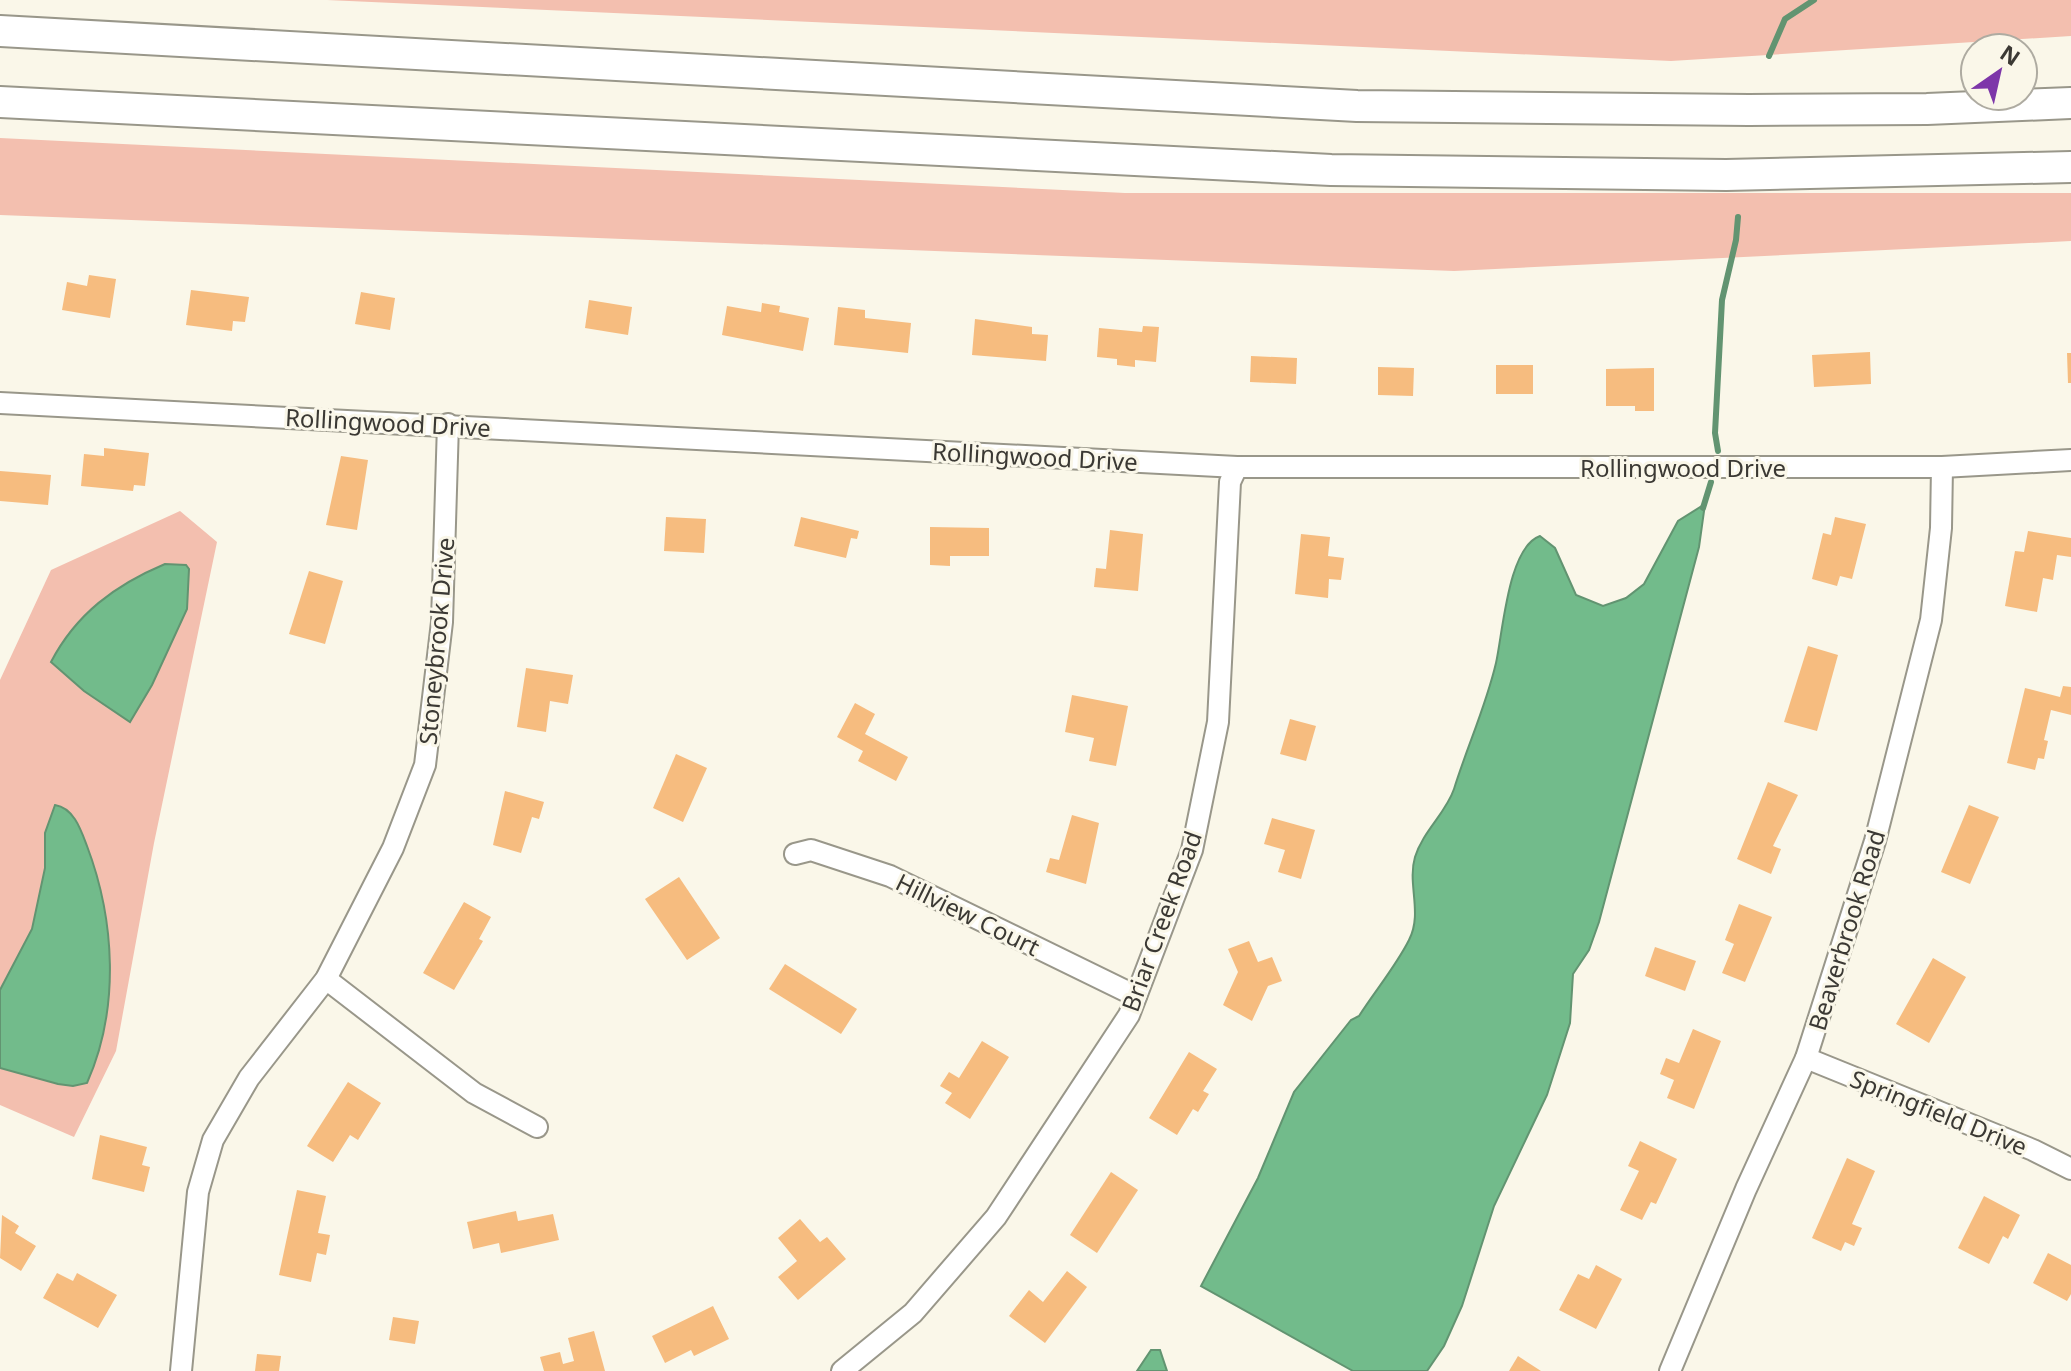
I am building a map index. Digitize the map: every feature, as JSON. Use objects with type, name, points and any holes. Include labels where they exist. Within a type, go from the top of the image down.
[{"type":"highway","points":[[0,31],[1357,106],[1749,110],[1927,109],[2071,103]]},
{"type":"highway","points":[[0,102],[1331,170],[1726,175],[2071,167]]},
{"type":"street","name":"Rollingwood Drive","points":[[0,403],[1237,467],[1942,467],[2071,460]]},
{"type":"street","name":"Stoneybrook Drive","points":[[181,1371],[198,1192],[213,1140],[249,1078],[326,979],[393,848],[425,765],[442,622],[448,424]]},
{"type":"street","name":"Briar Creek Road","points":[[842,1371],[913,1313],[996,1217],[1129,1015],[1192,850],[1218,722],[1230,482],[1237,467]]},
{"type":"street","name":"Beaverbrook Road","points":[[1670,1371],[1746,1189],[1806,1058],[1875,841],[1931,620],[1941,528],[1942,467]]},
{"type":"street","name":"Hillview Court","points":[[795,854],[811,850],[890,876],[1136,996]]},
{"type":"street","points":[[326,979],[474,1093],[537,1127]]},
{"type":"street","name":"Springfield Drive","points":[[1806,1058],[2033,1150],[2071,1169]]},
{"type":"shaded area","points":[[327,0],[2071,0],[2071,36],[2039,38],[2039,32],[1959,32],[1959,43],[1671,61]]},
{"type":"shaded area","points":[[0,138],[1125,193],[2071,193],[2071,241],[1454,271],[0,215]]},
{"type":"shaded area","points":[[1705,504],[1699,547],[1599,922],[1589,950],[1573,974],[1570,1023],[1547,1095],[1494,1206],[1462,1306],[1444,1346],[1427,1371],[1353,1371],[1201,1286],[1258,1178],[1294,1092],[1351,1020],[1359,1016],[1409,940],[1415,919],[1415,857],[1450,798],[1482,711],[1496,663],[1514,573],[1529,543],[1540,536],[1555,548],[1576,595],[1603,606],[1626,598],[1644,584],[1678,521]]},
{"type":"shaded area","points":[[180,511],[217,542],[154,843],[116,1051],[74,1137],[0,1105],[0,680],[51,570]]},
{"type":"shaded area","points":[[165,564],[186,565],[189,569],[187,609],[152,685],[130,722],[84,691],[51,662],[85,615],[130,581]]},
{"type":"shaded area","points":[[55,805],[72,815],[82,833],[103,904],[110,964],[109,995],[98,1055],[87,1083],[73,1086],[0,1068],[0,990],[32,929],[45,868],[45,833]]},
{"type":"shaded area","points":[[1151,1350],[1160,1350],[1167,1371],[1137,1371]]},
{"type":"building","points":[[89,275],[116,279],[110,318],[62,310],[67,282],[87,286]]},
{"type":"building","points":[[191,290],[249,297],[245,322],[233,321],[232,331],[186,325]]},
{"type":"building","points":[[361,292],[395,298],[390,330],[355,324]]},
{"type":"building","points":[[589,300],[632,307],[628,335],[585,328]]},
{"type":"building","points":[[762,303],[780,306],[779,312],[809,318],[803,351],[722,335],[727,306],[761,312]]},
{"type":"building","points":[[838,307],[865,310],[865,318],[911,323],[908,353],[834,345]]},
{"type":"building","points":[[975,319],[1032,327],[1032,334],[1048,335],[1046,361],[972,355]]},
{"type":"building","points":[[1143,326],[1159,327],[1156,362],[1135,360],[1135,367],[1117,365],[1117,359],[1097,357],[1099,328],[1142,332]]},
{"type":"building","points":[[1870,352],[1871,384],[1814,387],[1812,355]]},
{"type":"building","points":[[2067,353],[2071,353],[2071,383],[2068,383]]},
{"type":"building","points":[[1251,356],[1297,358],[1296,384],[1250,382]]},
{"type":"building","points":[[1496,365],[1533,365],[1533,394],[1496,394]]},
{"type":"building","points":[[1378,367],[1414,368],[1413,396],[1378,395]]},
{"type":"building","points":[[1654,368],[1654,411],[1635,411],[1635,406],[1606,406],[1606,369]]},
{"type":"building","points":[[104,448],[149,453],[145,486],[134,485],[133,491],[81,486],[84,454],[104,456]]},
{"type":"building","points":[[341,456],[368,460],[357,530],[326,525]]},
{"type":"building","points":[[0,471],[51,475],[48,505],[0,501]]},
{"type":"building","points":[[666,517],[706,519],[704,553],[664,551]]},
{"type":"building","points":[[801,517],[859,531],[857,539],[851,538],[846,558],[794,546]]},
{"type":"building","points":[[1835,517],[1866,524],[1852,579],[1840,576],[1837,586],[1812,579],[1823,533],[1831,535]]},
{"type":"building","points":[[930,527],[989,528],[989,556],[950,556],[950,566],[930,565]]},
{"type":"building","points":[[1110,530],[1143,534],[1138,591],[1094,587],[1096,568],[1106,569]]},
{"type":"building","points":[[2028,531],[2071,538],[2071,557],[2057,555],[2053,580],[2043,578],[2037,612],[2005,606],[2015,551],[2024,552]]},
{"type":"building","points":[[1301,534],[1330,537],[1328,556],[1344,558],[1341,580],[1329,579],[1328,598],[1295,594]]},
{"type":"building","points":[[309,571],[343,581],[325,644],[289,634]]},
{"type":"building","points":[[1808,646],[1838,655],[1817,731],[1784,722]]},
{"type":"building","points":[[526,668],[573,675],[568,704],[550,701],[546,732],[517,727]]},
{"type":"building","points":[[2063,686],[2071,687],[2071,715],[2051,710],[2044,740],[2048,741],[2044,759],[2038,758],[2035,770],[2007,763],[2025,688],[2060,697]]},
{"type":"building","points":[[1072,695],[1128,706],[1116,766],[1089,761],[1094,738],[1065,732]]},
{"type":"building","points":[[855,703],[875,714],[865,734],[908,757],[896,781],[858,761],[863,751],[837,737]]},
{"type":"building","points":[[1290,719],[1316,726],[1306,761],[1280,754]]},
{"type":"building","points":[[676,754],[707,768],[683,822],[653,808]]},
{"type":"building","points":[[1768,782],[1798,795],[1773,846],[1781,849],[1771,874],[1737,859]]},
{"type":"building","points":[[505,791],[544,802],[539,819],[532,817],[521,853],[493,845]]},
{"type":"building","points":[[1969,805],[1999,817],[1970,884],[1941,872]]},
{"type":"building","points":[[1072,815],[1099,823],[1086,884],[1046,872],[1050,858],[1059,860]]},
{"type":"building","points":[[1272,818],[1315,830],[1301,879],[1278,872],[1285,850],[1264,844]]},
{"type":"building","points":[[679,877],[720,938],[687,960],[645,899]]},
{"type":"building","points":[[464,902],[491,917],[479,939],[483,941],[454,990],[423,973]]},
{"type":"building","points":[[1739,904],[1772,917],[1745,982],[1722,973],[1734,944],[1725,940]]},
{"type":"building","points":[[1249,941],[1258,962],[1272,957],[1282,981],[1268,986],[1252,1021],[1223,1005],[1238,972],[1228,949]]},
{"type":"building","points":[[1655,947],[1696,961],[1685,991],[1645,976]]},
{"type":"building","points":[[1933,958],[1966,977],[1929,1043],[1896,1024]]},
{"type":"building","points":[[785,964],[857,1009],[841,1034],[769,989]]},
{"type":"building","points":[[1693,1029],[1721,1041],[1694,1109],[1667,1098],[1674,1080],[1660,1074],[1666,1058],[1679,1063]]},
{"type":"building","points":[[982,1041],[1009,1057],[970,1119],[945,1103],[952,1093],[940,1086],[949,1072],[959,1078]]},
{"type":"building","points":[[1189,1052],[1217,1069],[1203,1091],[1209,1094],[1198,1112],[1193,1109],[1177,1135],[1149,1118]]},
{"type":"building","points":[[348,1082],[381,1103],[358,1140],[350,1135],[333,1162],[307,1146]]},
{"type":"building","points":[[100,1135],[147,1147],[142,1165],[150,1167],[144,1192],[92,1179]]},
{"type":"building","points":[[1640,1141],[1677,1159],[1656,1204],[1651,1202],[1642,1220],[1620,1210],[1639,1171],[1628,1166]]},
{"type":"building","points":[[1847,1158],[1875,1171],[1852,1224],[1862,1228],[1854,1246],[1845,1242],[1841,1251],[1812,1238]]},
{"type":"building","points":[[1111,1172],[1138,1190],[1097,1253],[1070,1235]]},
{"type":"building","points":[[297,1190],[326,1196],[318,1233],[330,1235],[326,1255],[317,1253],[311,1282],[279,1275]]},
{"type":"building","points":[[1984,1196],[2020,1215],[2008,1239],[2003,1236],[1989,1264],[1958,1248]]},
{"type":"building","points":[[516,1211],[518,1221],[553,1214],[559,1240],[501,1253],[499,1243],[473,1249],[467,1222]]},
{"type":"building","points":[[2,1215],[19,1226],[15,1233],[36,1246],[21,1271],[0,1258]]},
{"type":"building","points":[[800,1219],[820,1242],[827,1237],[846,1259],[798,1300],[778,1277],[797,1261],[778,1238]]},
{"type":"building","points":[[2048,1253],[2071,1265],[2071,1294],[2067,1301],[2033,1283]]},
{"type":"building","points":[[1596,1265],[1622,1279],[1596,1329],[1559,1310],[1578,1274],[1589,1279]]},
{"type":"building","points":[[1067,1271],[1087,1287],[1045,1343],[1009,1316],[1029,1290],[1043,1302]]},
{"type":"building","points":[[57,1273],[73,1281],[77,1273],[117,1295],[98,1328],[43,1298]]},
{"type":"building","points":[[713,1306],[729,1339],[694,1356],[691,1350],[665,1363],[652,1336]]},
{"type":"building","points":[[393,1317],[419,1321],[415,1344],[389,1340]]},
{"type":"building","points":[[594,1331],[605,1371],[544,1371],[540,1357],[560,1352],[563,1364],[574,1361],[568,1338]]},
{"type":"building","points":[[257,1354],[281,1356],[279,1371],[255,1371]]},
{"type":"building","points":[[1518,1356],[1541,1371],[1509,1371]]},
{"type":"waterway","points":[[1769,56],[1785,19],[1814,0]]},
{"type":"waterway","points":[[1718,451],[1715,433],[1722,300],[1738,217]]},
{"type":"waterway","points":[[1703,508],[1711,482]]}]
